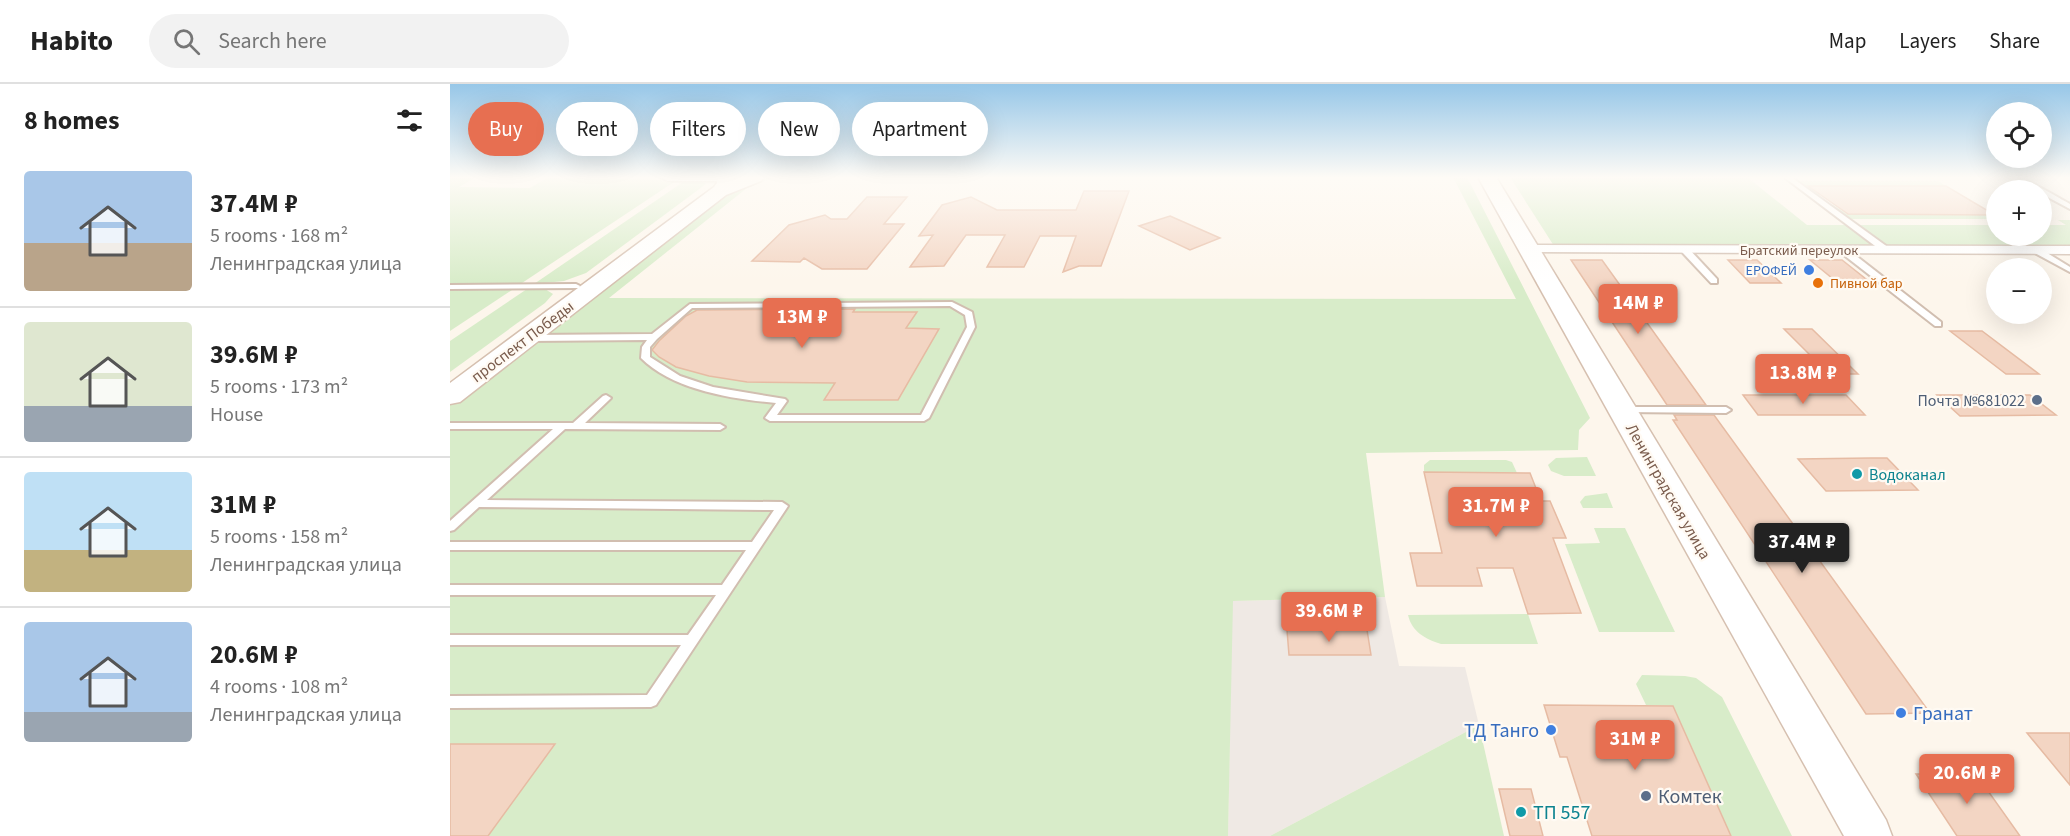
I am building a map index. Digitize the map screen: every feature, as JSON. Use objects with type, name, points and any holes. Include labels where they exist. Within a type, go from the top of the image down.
[{"type":"main road","name":"проспект Победы","points":[[450,379],[585,286],[684,212]]},
{"type":"main road","name":"Ленинградская улица","points":[[1507,212],[1869,836]]},
{"type":"main road","name":"проспект Победы","points":[[450,396],[527,338],[585,286]]},
{"type":"street","name":"Братский переулок","points":[[1529,249],[2070,250]]},
{"type":"lane","points":[[1835,212],[1887,250]]},
{"type":"lane","points":[[1685,250],[1714,281]]},
{"type":"lane","points":[[1843,250],[1938,324]]},
{"type":"lane","points":[[2036,250],[2070,270]]},
{"type":"lane","points":[[450,286],[585,286]]},
{"type":"lane","points":[[527,338],[654,337],[690,306],[952,304],[969,314],[971,327],[924,418],[770,417],[782,401],[731,396],[665,373],[645,358],[646,347],[654,337]]},
{"type":"lane","points":[[576,426],[606,398]]},
{"type":"lane","points":[[1622,410],[1726,410]]},
{"type":"lane","points":[[450,426],[720,426]]},
{"type":"lane","points":[[450,527],[562,426]]},
{"type":"lane","points":[[450,702],[651,701],[782,506],[477,503]]},
{"type":"lane","points":[[450,546],[755,546]]},
{"type":"lane","points":[[450,590],[725,590]]},
{"type":"lane","points":[[450,640],[692,640]]},
{"type":"shaded area","points":[[1385,597],[1399,666],[1465,667],[1479,725],[1270,836],[1228,836],[1232,601]]},
{"type":"green space","points":[[450,212],[629,212],[522,283],[450,283]]},
{"type":"green space","points":[[639,212],[668,212],[586,273],[564,281],[534,284]]},
{"type":"green space","points":[[701,212],[717,212],[609,298],[1516,299],[1471,212],[1485,212],[1590,418],[1579,430],[1578,450],[1366,453],[1385,597],[1233,601],[1228,836],[450,836],[450,404]]},
{"type":"green space","points":[[1532,212],[1791,212],[1807,225],[1986,225],[1986,246],[1554,246]]},
{"type":"green space","points":[[1831,212],[1986,215],[1986,219],[1840,219]]},
{"type":"green space","points":[[2058,220],[2070,220],[2070,246],[2052,246],[2052,225],[2066,225]]},
{"type":"green space","points":[[527,289],[545,289],[553,294],[545,303],[450,372],[450,341]]},
{"type":"green space","points":[[450,290],[512,290],[450,331]]},
{"type":"green space","points":[[1587,457],[1596,476],[1564,476],[1551,471],[1548,465],[1556,458]]},
{"type":"green space","points":[[1430,460],[1506,460],[1512,462],[1517,473],[1424,472],[1424,465]]},
{"type":"green space","points":[[1607,493],[1613,508],[1583,508],[1580,502],[1585,496]]},
{"type":"green space","points":[[1594,528],[1625,528],[1675,632],[1599,632],[1565,544],[1600,543]]},
{"type":"green space","points":[[1528,614],[1538,644],[1441,644],[1420,634],[1408,615]]},
{"type":"green space","points":[[1642,675],[1696,678],[1722,697],[1792,836],[1731,836],[1673,706],[1646,705],[1636,684]]},
{"type":"green space","points":[[1479,725],[1504,836],[1270,836]]},
{"type":"building","points":[[853,212],[894,212],[884,224],[904,224],[867,269],[822,269],[804,258],[800,262],[752,261],[789,225],[825,215],[831,219],[847,219]]},
{"type":"building","points":[[937,212],[1121,212],[1101,266],[1079,266],[1063,272],[1076,236],[1040,236],[1024,267],[987,267],[1005,235],[966,235],[944,266],[910,267],[933,235],[919,236]]},
{"type":"building","points":[[1845,212],[1986,212],[1986,215],[1848,214]]},
{"type":"building","points":[[1170,216],[1220,238],[1190,250],[1139,226]]},
{"type":"building","points":[[1571,260],[1602,260],[1706,405],[1667,405]]},
{"type":"building","points":[[1728,260],[1757,260],[1781,283],[1750,283]]},
{"type":"building","points":[[1810,260],[1842,260],[1871,283],[1838,283]]},
{"type":"building","points":[[855,309],[853,312],[917,312],[906,328],[939,329],[898,400],[824,400],[835,383],[747,382],[709,376],[676,367],[652,350],[686,316],[697,310]]},
{"type":"building","points":[[1784,329],[1812,329],[1858,374],[1829,374]]},
{"type":"building","points":[[1950,331],[1982,331],[2039,374],[2006,374]]},
{"type":"building","points":[[1743,395],[1846,395],[1865,415],[1758,415]]},
{"type":"building","points":[[1937,395],[2030,395],[2056,415],[1960,416]]},
{"type":"building","points":[[1674,415],[1714,415],[1930,713],[1866,714],[1673,420],[1677,420]]},
{"type":"building","name":"Водоканал","points":[[1887,458],[1918,490],[1826,491],[1798,459]]},
{"type":"building","points":[[1424,472],[1530,473],[1541,501],[1550,501],[1566,538],[1553,538],[1581,613],[1528,614],[1513,568],[1477,568],[1482,586],[1417,586],[1410,553],[1442,553]]},
{"type":"building","points":[[1287,630],[1367,630],[1371,655],[1289,655]]},
{"type":"building","name":"Комтек","points":[[1544,705],[1673,706],[1731,836],[1592,836],[1567,757],[1560,757]]},
{"type":"building","points":[[2027,733],[2070,733],[2070,785]]},
{"type":"building","points":[[450,744],[555,744],[488,836],[450,836]]},
{"type":"building","points":[[1916,774],[1976,774],[2020,836],[1957,836]]},
{"type":"building","name":"ТП 557","points":[[1499,789],[1531,789],[1543,836],[1510,836]]},
{"type":"place","name":"ЕРОФЕЙ","points":[[1809,270]]},
{"type":"place","name":"Пивной бар","points":[[1818,283]]},
{"type":"place","name":"Почта №681022","points":[[2037,400]]},
{"type":"place","name":"Водоканал","points":[[1857,474]]},
{"type":"place","name":"Гранат","points":[[1901,713]]},
{"type":"place","name":"ТД Танго","points":[[1551,730]]},
{"type":"place","name":"Комтек","points":[[1646,796]]},
{"type":"place","name":"ТП 557","points":[[1521,812]]}]
